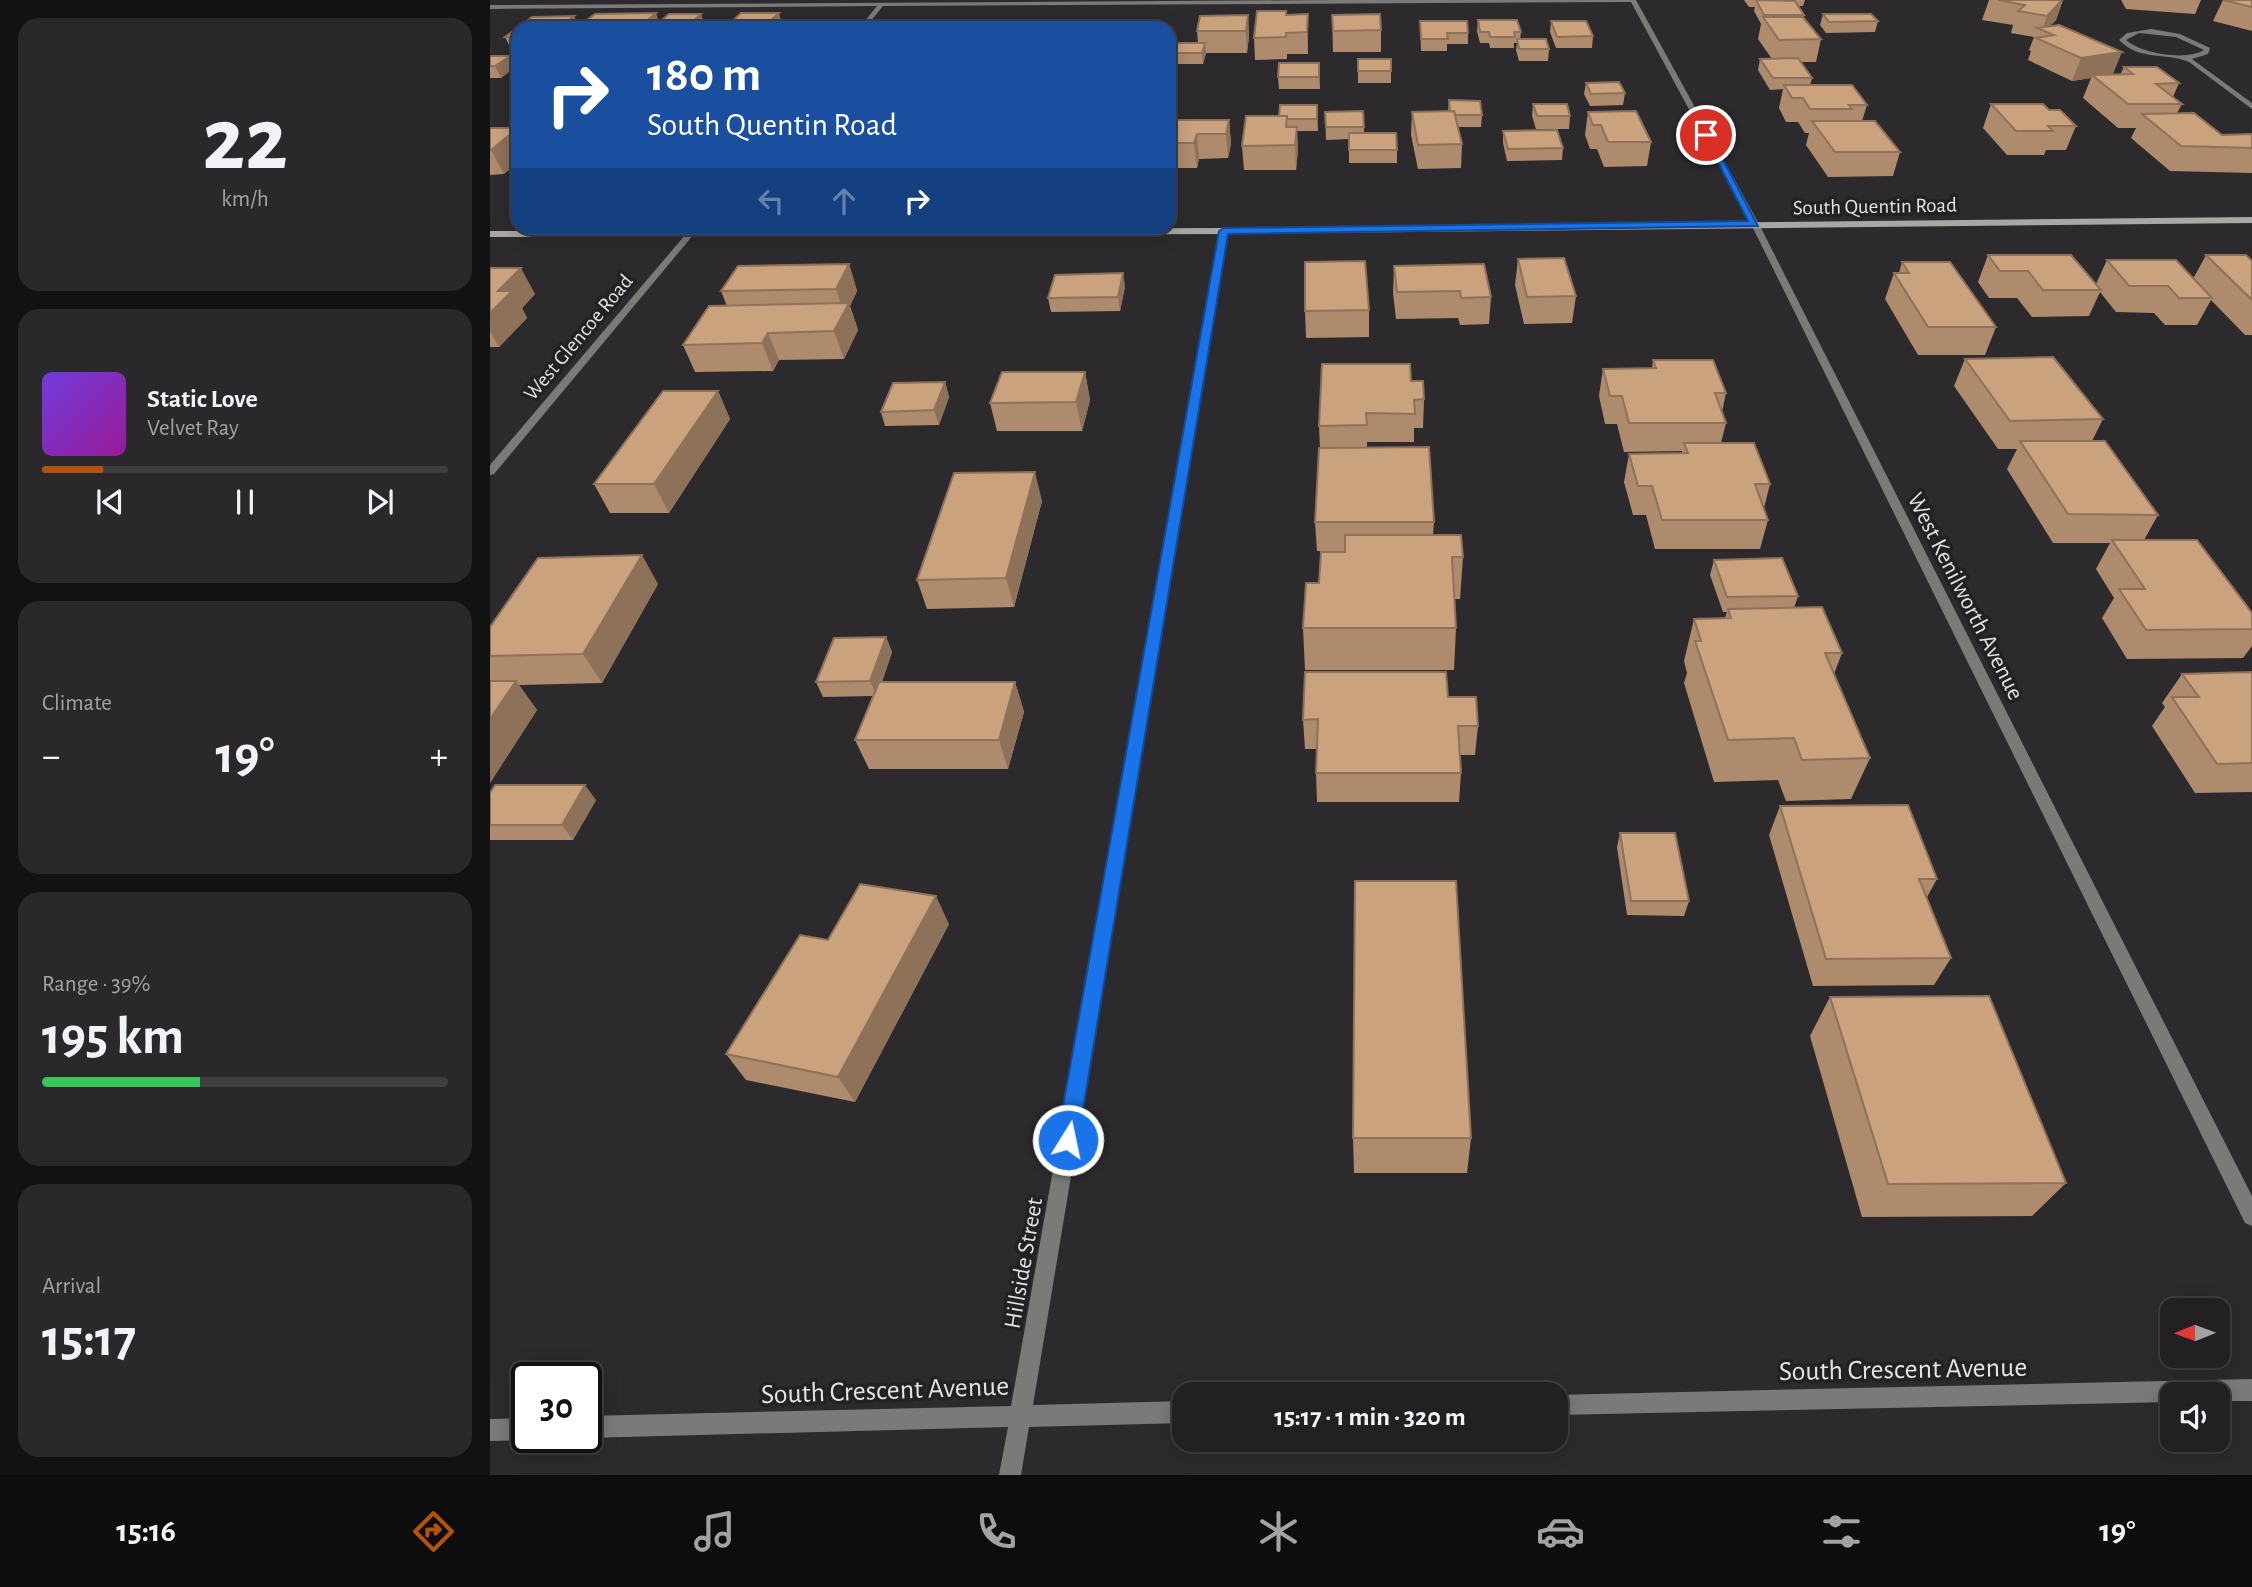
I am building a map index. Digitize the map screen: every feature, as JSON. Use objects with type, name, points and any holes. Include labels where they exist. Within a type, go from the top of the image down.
[{"type":"main road","name":"South Quentin Road","points":[[1176,231],[2252,220]]},
{"type":"main road","name":"South Quentin Road","points":[[490,234],[511,234]]},
{"type":"street","points":[[868,21],[885,0]]},
{"type":"street","points":[[490,7],[880,7],[1633,0]]},
{"type":"street","name":"West Kenilworth Avenue","points":[[1633,0],[1755,224],[2252,1216]]},
{"type":"street","points":[[2186,58],[2199,57],[2208,49],[2192,38],[2161,32],[2132,33],[2122,40],[2127,45],[2152,55],[2186,58],[2252,107]]},
{"type":"street","name":"Hillside Street","points":[[1010,1475],[1224,231]]},
{"type":"street","name":"West Glencoe Road","points":[[490,472],[689,235]]},
{"type":"street","name":"South Crescent Avenue","points":[[1568,1404],[2252,1390]]},
{"type":"street","name":"South Crescent Avenue","points":[[602,1427],[1172,1412]]},
{"type":"street","points":[[490,1430],[511,1429]]},
{"type":"building","points":[[1756,0],[1795,1],[1804,15],[1764,15]]},
{"type":"building","points":[[1998,0],[2062,0],[2047,16],[2018,11],[2025,5]]},
{"type":"building","points":[[2223,0],[2252,0],[2252,7]]},
{"type":"building","points":[[1257,11],[1286,11],[1286,15],[1308,14],[1307,32],[1286,33],[1286,37],[1254,38]]},
{"type":"building","points":[[656,13],[646,21],[586,21],[595,14]]},
{"type":"building","points":[[741,13],[779,13],[770,21],[732,21]]},
{"type":"building","points":[[669,14],[701,14],[693,21],[660,21]]},
{"type":"building","points":[[1380,14],[1381,30],[1333,31],[1332,15]]},
{"type":"building","points":[[1823,14],[1871,14],[1878,21],[1829,22]]},
{"type":"building","points":[[1248,15],[1246,31],[1197,31],[1200,16]]},
{"type":"building","points":[[574,16],[568,21],[527,21],[532,17]]},
{"type":"building","points":[[1763,17],[1803,17],[1821,39],[1779,40]]},
{"type":"building","points":[[1478,20],[1517,20],[1521,32],[1514,32],[1515,37],[1490,37],[1489,32],[1480,32]]},
{"type":"building","points":[[1420,21],[1467,21],[1468,33],[1447,33],[1448,39],[1421,39]]},
{"type":"building","points":[[1551,21],[1586,21],[1593,36],[1557,37]]},
{"type":"building","points":[[2059,25],[2122,52],[2081,58],[2036,38],[2054,35],[2037,28]]},
{"type":"building","points":[[1517,39],[1546,39],[1549,49],[1519,49]]},
{"type":"building","points":[[1178,43],[1205,43],[1202,53],[1176,53]]},
{"type":"building","points":[[490,56],[510,56],[495,66],[490,66]]},
{"type":"building","points":[[1798,58],[1812,78],[1773,78],[1760,59]]},
{"type":"building","points":[[1358,59],[1391,59],[1391,71],[1358,71]]},
{"type":"building","points":[[1279,63],[1319,63],[1319,77],[1278,77]]},
{"type":"building","points":[[2124,67],[2157,67],[2179,83],[2156,84],[2182,104],[2128,104],[2092,75],[2133,74]]},
{"type":"building","points":[[1619,82],[1625,93],[1591,94],[1586,83]]},
{"type":"building","points":[[1784,85],[1852,85],[1867,105],[1849,105],[1852,109],[1810,109],[1803,98],[1792,98]]},
{"type":"building","points":[[1449,100],[1480,101],[1482,115],[1455,115],[1454,111],[1450,111]]},
{"type":"building","points":[[1533,104],[1567,104],[1570,116],[1537,116]]},
{"type":"building","points":[[1991,104],[2043,104],[2049,110],[2060,110],[2076,126],[2048,126],[2053,131],[2016,131]]},
{"type":"building","points":[[1280,105],[1317,105],[1317,119],[1286,119],[1287,116],[1279,116]]},
{"type":"building","points":[[1363,111],[1364,127],[1326,127],[1325,112]]},
{"type":"building","points":[[1454,111],[1462,144],[1418,145],[1412,112]]},
{"type":"building","points":[[1636,111],[1651,142],[1608,142],[1601,125],[1593,125],[1588,112]]},
{"type":"building","points":[[2194,113],[2222,135],[2252,134],[2252,148],[2181,146],[2142,114]]},
{"type":"building","points":[[1246,116],[1287,116],[1286,127],[1297,127],[1295,145],[1242,146]]},
{"type":"building","points":[[1176,120],[1229,120],[1226,134],[1197,134],[1194,143],[1176,143]]},
{"type":"building","points":[[1812,121],[1875,121],[1900,152],[1835,152]]},
{"type":"building","points":[[490,128],[511,128],[511,134],[490,150]]},
{"type":"building","points":[[1557,130],[1563,148],[1508,149],[1503,131]]},
{"type":"building","points":[[1349,133],[1396,133],[1397,150],[1349,150]]},
{"type":"building","points":[[1988,255],[2071,255],[2101,290],[2043,290],[2028,271],[2000,271]]},
{"type":"building","points":[[2206,255],[2246,255],[2252,261],[2252,300]]},
{"type":"building","points":[[1564,258],[1576,296],[1527,297],[1518,259]]},
{"type":"building","points":[[2107,260],[2176,260],[2212,298],[2179,298],[2168,286],[2129,286]]},
{"type":"building","points":[[1365,261],[1369,310],[1305,311],[1305,262]]},
{"type":"building","points":[[1902,262],[1950,262],[1996,327],[1928,327],[1894,273],[1909,273]]},
{"type":"building","points":[[849,264],[836,289],[721,291],[738,266]]},
{"type":"building","points":[[1484,264],[1491,297],[1461,298],[1460,291],[1397,292],[1394,266]]},
{"type":"building","points":[[490,268],[521,268],[498,291],[512,291],[490,313]]},
{"type":"building","points":[[1123,273],[1118,297],[1048,298],[1055,275]]},
{"type":"building","points":[[849,303],[834,331],[768,333],[762,343],[683,345],[709,306]]},
{"type":"building","points":[[2053,357],[2103,419],[2010,421],[1965,359]]},
{"type":"building","points":[[1653,360],[1713,360],[1726,393],[1715,393],[1726,423],[1629,423],[1622,396],[1610,396],[1603,369],[1656,368]]},
{"type":"building","points":[[1322,364],[1410,364],[1411,381],[1423,381],[1424,399],[1414,400],[1415,414],[1366,413],[1367,425],[1319,426]]},
{"type":"building","points":[[1002,372],[1085,372],[1076,402],[990,403]]},
{"type":"building","points":[[945,382],[934,410],[881,412],[893,383]]},
{"type":"building","points":[[663,391],[718,391],[654,484],[594,484]]},
{"type":"building","points":[[2020,441],[2105,441],[2158,515],[2068,514]]},
{"type":"building","points":[[1684,443],[1754,443],[1770,484],[1755,484],[1768,520],[1662,520],[1652,486],[1638,486],[1629,454],[1688,453]]},
{"type":"building","points":[[1429,447],[1434,522],[1315,522],[1319,448]]},
{"type":"building","points":[[1035,472],[1006,578],[917,580],[954,473]]},
{"type":"building","points":[[1345,535],[1461,535],[1463,557],[1452,557],[1456,628],[1303,628],[1306,583],[1319,583],[1321,552],[1345,552]]},
{"type":"building","points":[[2112,540],[2197,540],[2252,613],[2252,629],[2146,630],[2119,589],[2145,589]]},
{"type":"building","points":[[642,555],[583,654],[490,656],[490,627],[538,558]]},
{"type":"building","points":[[1782,558],[1798,596],[1727,597],[1714,560]]},
{"type":"building","points":[[1822,607],[1842,653],[1825,653],[1870,758],[1802,760],[1794,738],[1728,740],[1695,641],[1701,641],[1694,619],[1731,618],[1728,609]]},
{"type":"building","points":[[886,637],[870,681],[816,682],[834,638]]},
{"type":"building","points":[[1305,672],[1446,672],[1448,697],[1476,697],[1478,726],[1458,726],[1461,773],[1316,773],[1318,719],[1303,720]]},
{"type":"building","points":[[2252,672],[2252,763],[2217,764],[2172,697],[2199,697],[2182,674]]},
{"type":"building","points":[[490,681],[516,681],[490,719]]},
{"type":"building","points":[[879,682],[1015,682],[999,740],[855,740]]},
{"type":"building","points":[[495,785],[585,785],[562,825],[490,825],[490,793]]},
{"type":"building","points":[[1908,805],[1937,879],[1919,879],[1951,958],[1826,959],[1780,806]]},
{"type":"building","points":[[1620,833],[1675,833],[1689,901],[1631,901]]},
{"type":"building","points":[[1355,881],[1456,881],[1471,1138],[1353,1138]]},
{"type":"building","points":[[860,884],[936,896],[838,1077],[726,1054],[800,935],[828,940]]},
{"type":"building","points":[[1989,996],[2066,1183],[1888,1184],[1830,997]]},
{"type":"route","points":[[1068,1140],[1224,231],[1755,224],[1706,135]]}]
